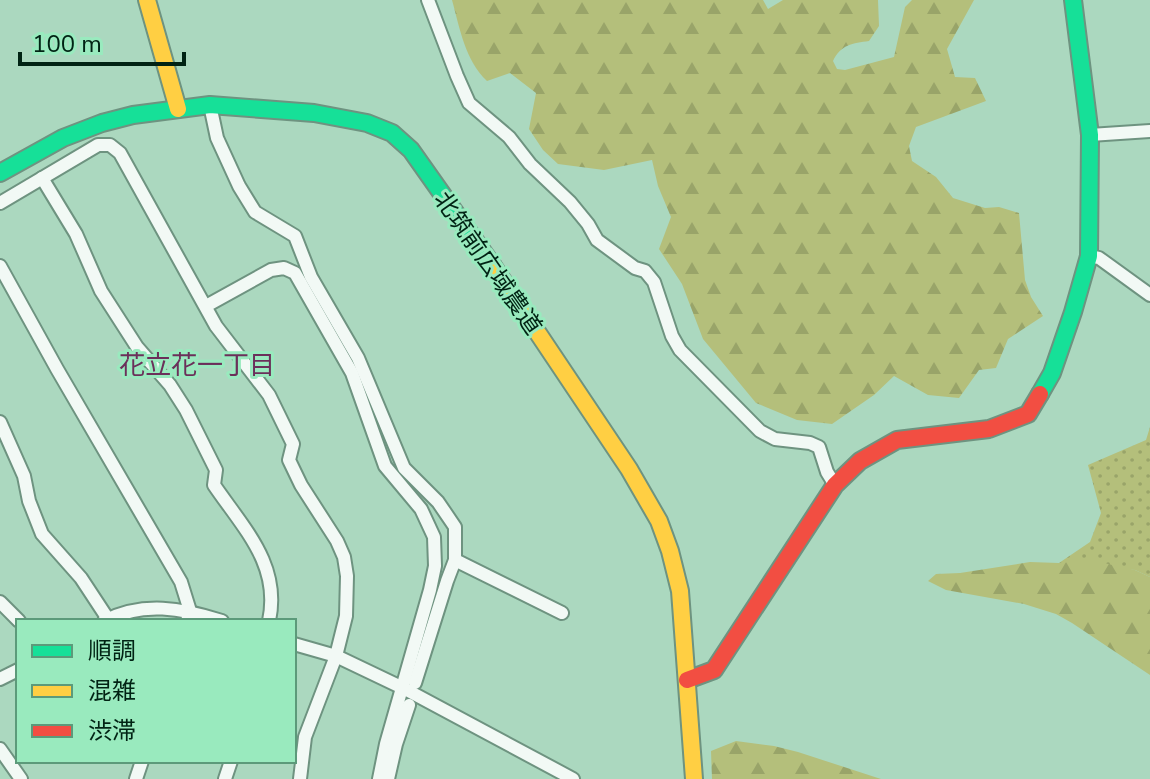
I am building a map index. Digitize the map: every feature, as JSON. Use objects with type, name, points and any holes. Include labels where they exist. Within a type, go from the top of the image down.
[{"type":"street","points":[[147,0],[178,109]]},
{"type":"street","points":[[428,0],[469,103],[509,137],[530,164],[570,202],[597,240],[635,268],[645,271],[654,282],[672,336],[680,350],[760,431],[775,439],[819,447],[835,485]]},
{"type":"street","points":[[687,680],[714,670],[835,485],[860,461],[897,440],[989,429],[1028,414],[1052,373],[1089,256],[1090,135],[1073,0]]},
{"type":"street","points":[[210,105],[217,138],[239,186],[255,212],[295,236],[311,277],[358,358],[404,468],[438,502],[455,527],[455,560],[386,744],[379,779]]},
{"type":"street","name":"北筑前広域農道","points":[[0,173],[63,138],[102,123],[133,115],[210,105],[314,113],[367,123],[392,133],[411,150],[490,262],[629,469],[659,521],[680,591],[694,779]]},
{"type":"street","points":[[1090,135],[1150,131]]},
{"type":"street","points":[[0,203],[98,145],[110,145],[120,153],[216,326],[269,395],[293,444],[289,460],[318,515],[337,541],[347,576],[346,616],[336,656],[305,737],[300,779]]},
{"type":"street","points":[[42,178],[76,234],[101,291],[137,347],[170,385],[186,410],[216,470],[214,485],[261,555],[272,592],[269,619]]},
{"type":"street","points":[[1089,256],[1099,258],[1150,295]]},
{"type":"street","points":[[0,266],[181,582],[189,616]]},
{"type":"street","points":[[206,306],[271,270],[284,268],[295,273],[352,373],[385,466],[421,509],[434,537],[435,566],[409,686]]},
{"type":"street","points":[[0,422],[24,476],[29,501],[42,534],[81,578],[105,619]]},
{"type":"street","points":[[415,502],[425,489]]},
{"type":"street","points":[[455,560],[562,613]]},
{"type":"street","points":[[0,602],[17,619]]},
{"type":"street","points":[[108,619],[131,610],[163,607],[209,619]]},
{"type":"street","points":[[296,645],[336,656],[409,686],[573,779]]},
{"type":"street","points":[[388,779],[409,705]]},
{"type":"street","points":[[0,749],[21,779]]},
{"type":"green space","points":[[452,0],[763,0],[768,9],[783,0],[878,0],[879,26],[869,41],[843,48],[833,61],[837,69],[845,70],[894,57],[905,7],[912,0],[974,0],[947,49],[955,77],[975,78],[986,101],[916,127],[909,146],[912,161],[936,177],[953,198],[985,208],[999,207],[1019,213],[1025,280],[1043,316],[1008,339],[996,368],[979,370],[959,398],[928,395],[894,376],[874,395],[832,424],[797,420],[756,403],[703,339],[682,284],[659,249],[671,217],[658,186],[652,160],[604,170],[558,164],[543,150],[529,129],[536,93],[510,73],[487,81],[468,54]]},
{"type":"green space","points":[[1150,427],[1150,577],[1135,570],[1059,563],[1090,542],[1101,513],[1088,465],[1146,440]]},
{"type":"green space","points":[[1090,560],[1135,570],[1150,577],[1150,675],[1056,614],[1024,604],[946,590],[928,581],[936,574],[1030,562]]},
{"type":"green space","points":[[736,741],[798,752],[881,779],[712,779],[711,751]]},
{"type":"traffic: fast","points":[[1040,394],[1052,373],[1089,256],[1090,135],[1073,0]]},
{"type":"traffic: fast","points":[[0,173],[63,138],[133,115],[210,105],[314,113],[367,123],[392,133],[411,150],[493,266]]},
{"type":"traffic: slow","points":[[147,0],[178,109]]},
{"type":"traffic: slow","points":[[493,266],[629,469],[659,521],[680,591],[694,779]]},
{"type":"traffic: jam","points":[[687,680],[714,670],[835,485],[860,461],[897,440],[989,429],[1028,414],[1040,394]]},
{"type":"district","name":"花立花一丁目","points":[[197,365]]}]
